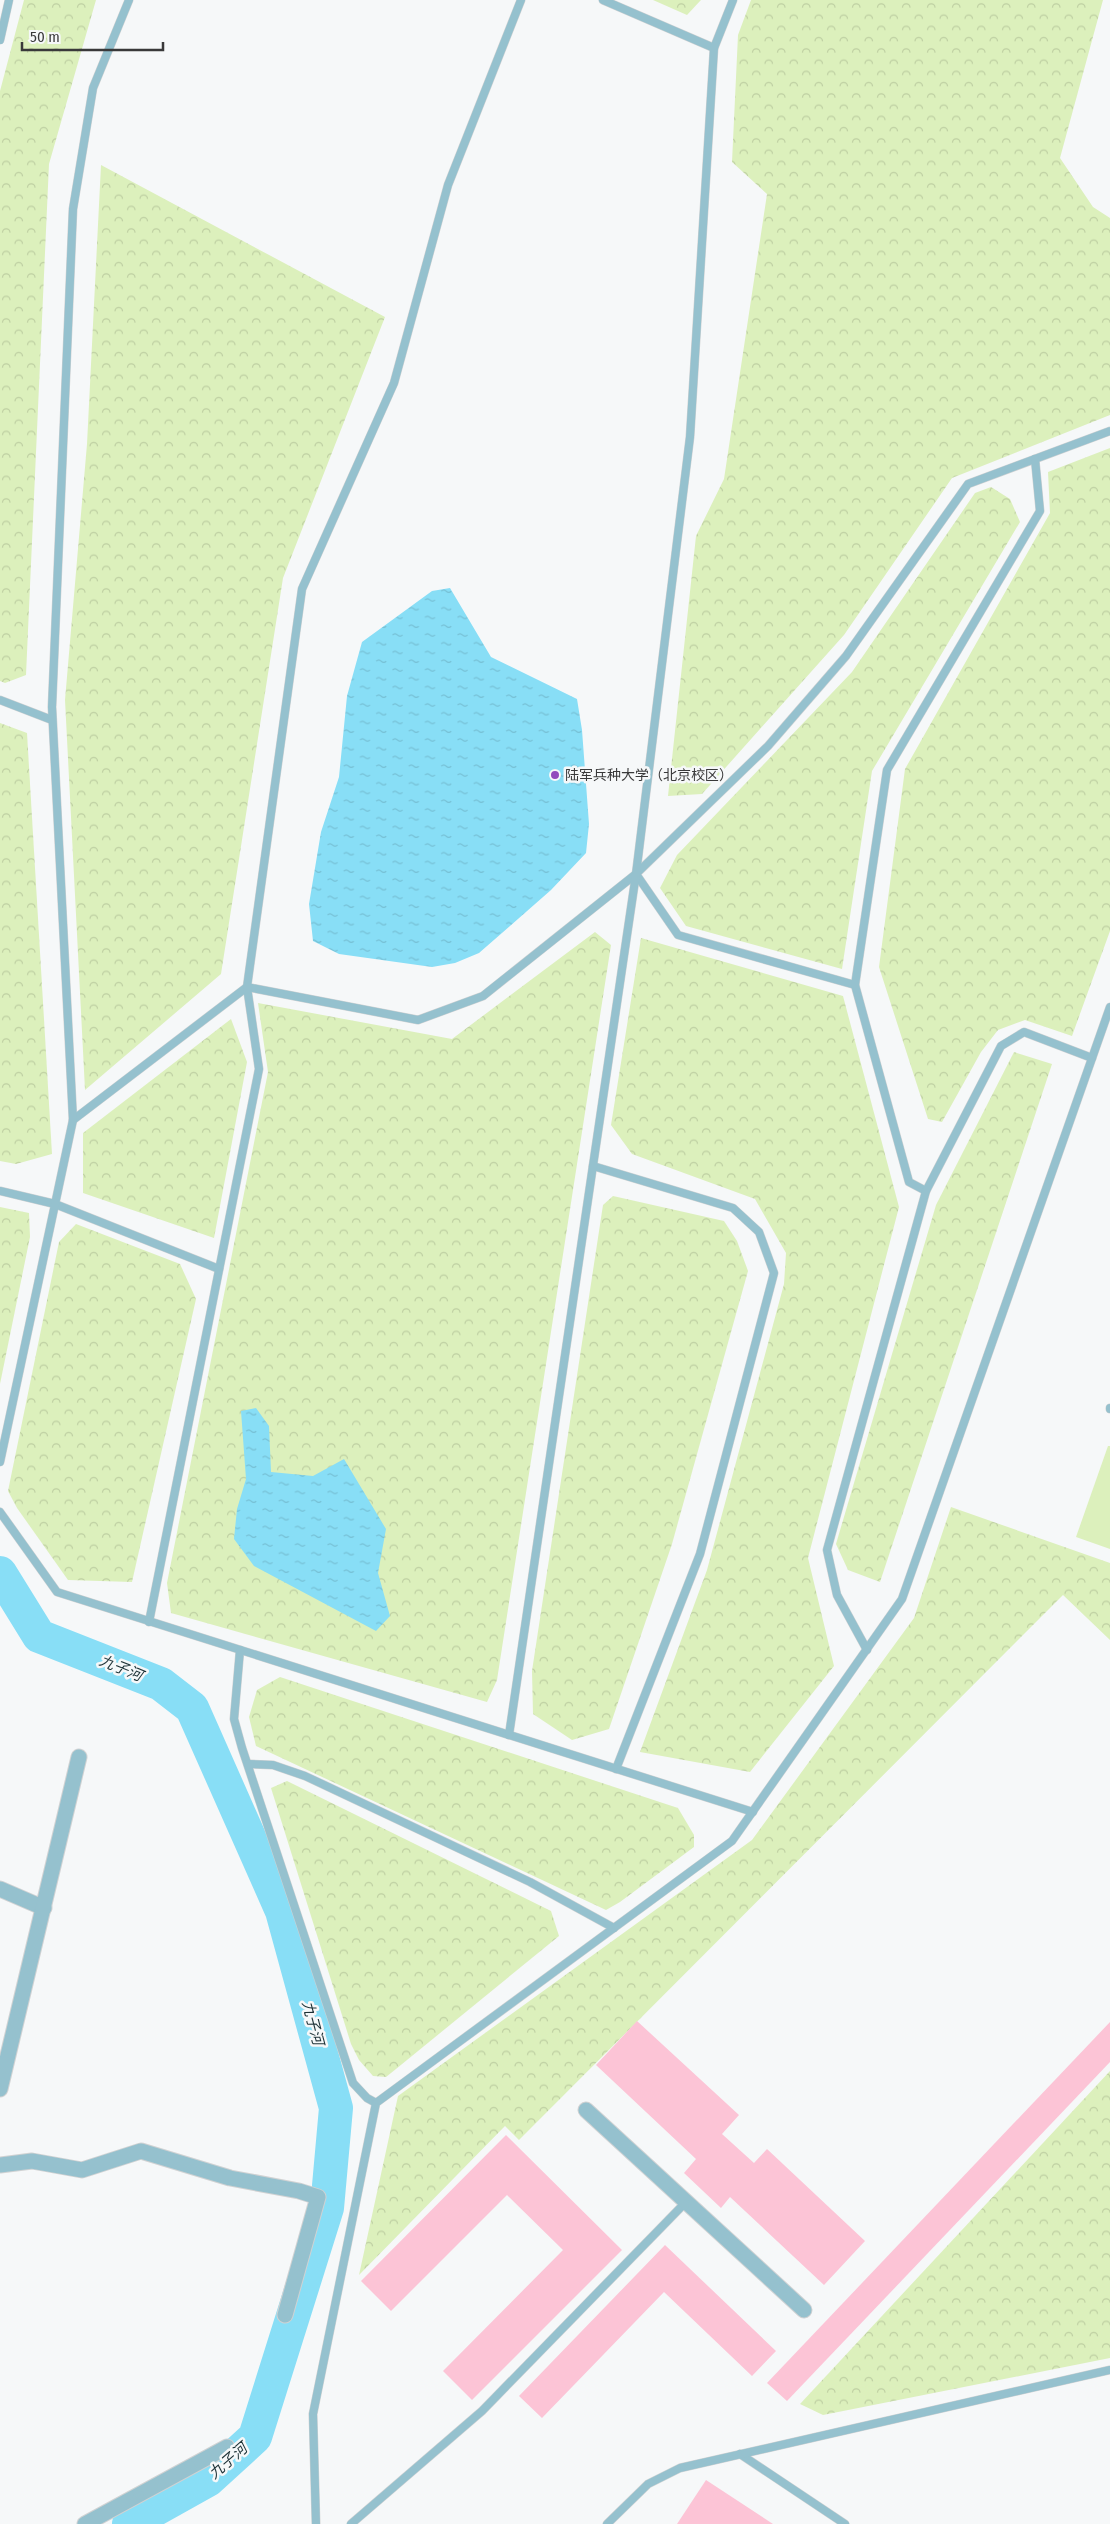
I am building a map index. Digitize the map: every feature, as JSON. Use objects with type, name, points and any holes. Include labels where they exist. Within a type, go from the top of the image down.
[{"type":"street","points":[[0,2089],[79,1757]]},
{"type":"street","points":[[0,1889],[44,1908]]},
{"type":"street","points":[[586,2110],[804,2310]]},
{"type":"street","points":[[0,2165],[32,2161],[82,2170],[142,2151],[230,2178],[299,2191],[318,2198],[285,2315]]},
{"type":"street","points":[[86,2524],[227,2447]]},
{"type":"lane","points":[[0,40],[9,0]]},
{"type":"lane","points":[[0,1462],[74,1120],[52,720],[74,209],[94,88],[129,0]]},
{"type":"lane","points":[[149,1622],[259,1069],[247,986],[302,590],[394,382],[448,185],[521,0]]},
{"type":"lane","points":[[602,0],[714,48]]},
{"type":"lane","points":[[509,1735],[636,874],[690,437],[714,48],[733,0]]},
{"type":"lane","points":[[74,1120],[247,986],[418,1020],[483,996],[636,874],[768,746],[846,656],[968,484],[1110,431]]},
{"type":"lane","points":[[926,1191],[909,1182],[855,985],[887,770],[1040,511],[1035,459]]},
{"type":"lane","points":[[0,700],[52,720]]},
{"type":"lane","points":[[636,874],[678,935],[855,985]]},
{"type":"lane","points":[[316,2524],[313,2414],[376,2103],[732,1842],[902,1599],[1110,1007]]},
{"type":"lane","points":[[867,1650],[837,1595],[826,1550],[926,1191],[1000,1046],[1024,1032],[1092,1058]]},
{"type":"lane","points":[[593,1166],[733,1208],[758,1232],[774,1273],[700,1554],[616,1769]]},
{"type":"lane","points":[[0,1192],[56,1204],[219,1269]]},
{"type":"lane","points":[[0,1512],[57,1592],[753,1812]]},
{"type":"lane","points":[[240,1650],[234,1719],[353,2083],[366,2098],[376,2103]]},
{"type":"lane","points":[[248,1764],[273,1765],[305,1776],[530,1882],[614,1928]]},
{"type":"lane","points":[[351,2524],[482,2410],[686,2202]]},
{"type":"lane","points":[[607,2524],[648,2484],[680,2468],[1110,2370]]},
{"type":"lane","points":[[740,2454],[845,2524]]},
{"type":"green space","points":[[24,0],[96,0],[49,164],[26,675],[5,683],[0,681],[0,91]]},
{"type":"green space","points":[[653,0],[701,0],[687,15]]},
{"type":"green space","points":[[751,0],[1103,0],[1060,158],[1093,207],[1110,218],[1110,415],[952,478],[844,635],[702,794],[668,796],[696,536],[724,479],[767,194],[732,162],[738,35]]},
{"type":"green space","points":[[101,165],[385,317],[283,578],[221,974],[85,1090],[65,700],[87,444]]},
{"type":"green space","points":[[1110,448],[1110,931],[1072,1036],[1025,1020],[998,1030],[981,1052],[942,1122],[928,1119],[879,967],[905,769],[1050,513],[1048,472]]},
{"type":"green space","points":[[991,487],[1010,499],[1020,522],[872,771],[842,969],[686,926],[660,888],[677,855],[852,672],[975,493]]},
{"type":"green space","points":[[0,723],[27,733],[52,1154],[16,1164],[0,1161]]},
{"type":"green space","points":[[595,932],[611,945],[497,1680],[487,1702],[171,1613],[167,1583],[268,1072],[258,1003],[452,1039]]},
{"type":"green space","points":[[641,938],[843,996],[899,1207],[808,1558],[834,1666],[750,1772],[640,1752],[707,1570],[784,1284],[786,1253],[755,1199],[632,1154],[611,1125]]},
{"type":"green space","points":[[231,1019],[247,1062],[214,1238],[83,1193],[83,1133]]},
{"type":"green space","points":[[1014,1052],[1052,1064],[880,1582],[848,1570],[836,1544],[936,1205]]},
{"type":"green space","points":[[613,1196],[724,1221],[737,1241],[748,1271],[672,1544],[609,1729],[572,1740],[533,1714],[532,1671],[603,1205]]},
{"type":"green space","points":[[0,1207],[29,1213],[30,1237],[0,1384]]},
{"type":"green space","points":[[76,1224],[180,1264],[196,1299],[132,1582],[68,1580],[17,1508],[8,1491],[59,1242]]},
{"type":"green space","points":[[1108,1446],[1110,1446],[1110,1549],[1076,1537]]},
{"type":"green space","points":[[951,1507],[1110,1563],[1110,1640],[1063,1595],[519,2140],[505,2126],[359,2275],[398,2096],[752,1840],[914,1618]]},
{"type":"green space","points":[[280,1677],[678,1808],[694,1835],[694,1847],[620,1902],[606,1910],[256,1746],[249,1717],[257,1690]]},
{"type":"green space","points":[[287,1781],[551,1911],[559,1936],[386,2077],[373,2076],[359,2060],[351,2044],[271,1788]]},
{"type":"green space","points":[[1110,2071],[1110,2358],[823,2415],[800,2404]]},
{"type":"water","points":[[450,588],[491,657],[577,699],[582,730],[589,824],[586,853],[551,890],[479,953],[455,963],[432,967],[339,954],[313,941],[309,904],[321,832],[339,777],[347,696],[362,642],[432,591]]},
{"type":"water","points":[[256,1408],[269,1426],[271,1472],[313,1476],[344,1459],[386,1529],[378,1573],[390,1616],[376,1631],[254,1566],[234,1539],[237,1509],[246,1479],[241,1411]]},
{"type":"building","points":[[637,2021],[739,2115],[722,2134],[754,2163],[767,2149],[865,2241],[824,2285],[730,2197],[721,2208],[684,2173],[696,2159],[596,2065]]},
{"type":"building","points":[[1110,2022],[1110,2062],[787,2401],[767,2383]]},
{"type":"building","points":[[506,2135],[622,2250],[472,2400],[443,2371],[563,2250],[507,2195],[391,2311],[361,2281]]},
{"type":"building","points":[[665,2245],[776,2351],[752,2376],[664,2292],[542,2418],[519,2396]]},
{"type":"building","points":[[706,2480],[773,2524],[677,2524]]},
{"type":"waterway","name":"九子河","points":[[0,1573],[39,1636],[161,1684],[192,1708],[282,1911],[336,2108],[327,2208],[255,2437],[208,2480],[129,2524]]},
{"type":"place","name":"陆军兵种大学（北京校区）","points":[[555,775]]}]
